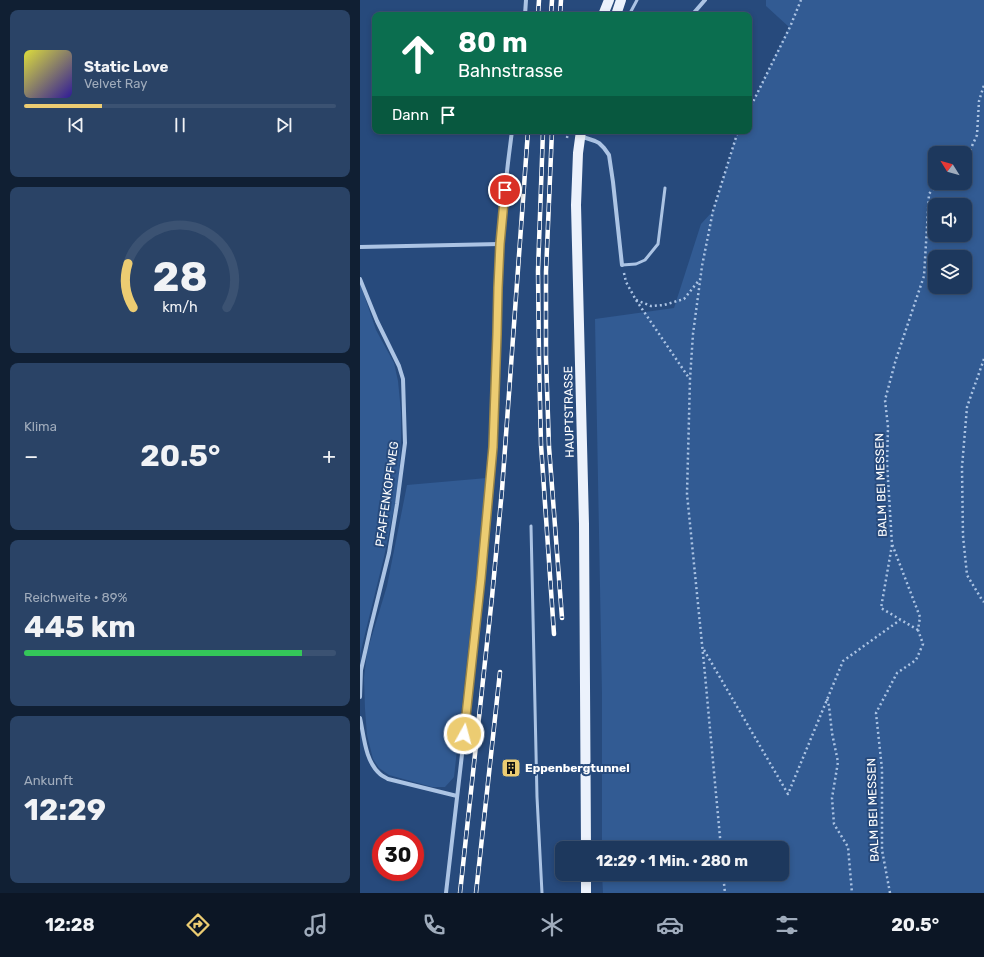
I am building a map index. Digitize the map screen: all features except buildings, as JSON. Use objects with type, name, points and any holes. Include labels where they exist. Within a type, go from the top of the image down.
[{"type":"main road","points":[[604,12],[609,0]]},
{"type":"main road","points":[[617,12],[621,0]]},
{"type":"main road","name":"HAUPTSTRASSE","points":[[580,134],[576,183],[576,205],[584,508],[586,841]]},
{"type":"main road","points":[[586,881],[586,893]]},
{"type":"street","points":[[525,12],[526,0]]},
{"type":"street","points":[[695,12],[705,0]]},
{"type":"street","points":[[446,893],[481,578],[493,447],[500,244],[512,134]]},
{"type":"street","points":[[582,134],[599,143],[609,155],[622,265]]},
{"type":"street","points":[[360,247],[500,244]]},
{"type":"street","name":"PFAFFENKOPFWEG","points":[[360,279],[377,321],[399,366],[403,380],[406,443],[389,553],[361,670],[360,697]]},
{"type":"street","points":[[360,718],[366,750],[370,762],[379,773],[388,779],[457,796]]},
{"type":"lane","points":[[631,12],[637,0]]},
{"type":"lane","points":[[622,265],[636,264],[645,260],[658,244],[665,188]]},
{"type":"lane","points":[[531,526],[537,797],[542,893]]},
{"type":"path","points":[[752,104],[790,27],[801,0]]},
{"type":"path","points":[[972,146],[977,135],[979,101],[984,85]]},
{"type":"path","points":[[720,841],[687,494],[690,379],[693,334],[702,266],[713,211],[737,134]]},
{"type":"path","name":"BALM BEI MESSEN","points":[[890,893],[882,850],[882,769],[876,713],[897,673],[916,660],[923,644],[918,630],[920,617],[892,544],[887,463],[888,427],[884,400],[924,276],[929,194],[932,190]]},
{"type":"path","points":[[622,265],[626,282],[636,300],[690,379]]},
{"type":"path","points":[[636,300],[651,306],[664,305],[684,298],[701,279]]},
{"type":"path","points":[[984,358],[967,407],[962,467],[962,536],[967,575],[984,602]]},
{"type":"path","points":[[892,544],[881,608],[918,630]]},
{"type":"path","points":[[702,648],[788,794],[843,661],[900,620]]},
{"type":"path","points":[[827,699],[830,706],[832,733],[838,762],[832,798],[834,824],[848,847],[852,893]]},
{"type":"path","points":[[724,881],[725,893]]},
{"type":"shaded area","points":[[766,0],[984,0],[984,893],[603,893],[602,881],[789,881],[789,841],[602,841],[602,694],[595,319],[674,308],[701,224],[713,211],[737,134],[752,134],[752,104],[789,27],[766,6]]},
{"type":"shaded area","points":[[360,283],[376,330],[394,363],[398,381],[401,412],[401,439],[399,478],[396,499],[384,557],[360,655]]},
{"type":"shaded area","points":[[487,478],[454,777],[445,787],[432,787],[389,775],[379,768],[373,759],[367,735],[365,709],[364,678],[367,652],[387,586],[407,485]]},
{"type":"railway","points":[[538,12],[539,0]]},
{"type":"railway","points":[[551,12],[552,0]]},
{"type":"railway","points":[[560,12],[561,0]]},
{"type":"railway","points":[[460,893],[502,490],[528,134]]},
{"type":"railway","points":[[543,134],[538,271],[539,359],[541,445],[554,634]]},
{"type":"railway","points":[[552,134],[546,272],[546,358],[549,447],[562,618]]},
{"type":"railway","points":[[476,893],[500,672]]},
{"type":"place","name":"Eppenbergtunnel","points":[[511,768]]},
{"type":"route","points":[[464,734],[481,578],[493,447],[500,244],[505,190]]}]
